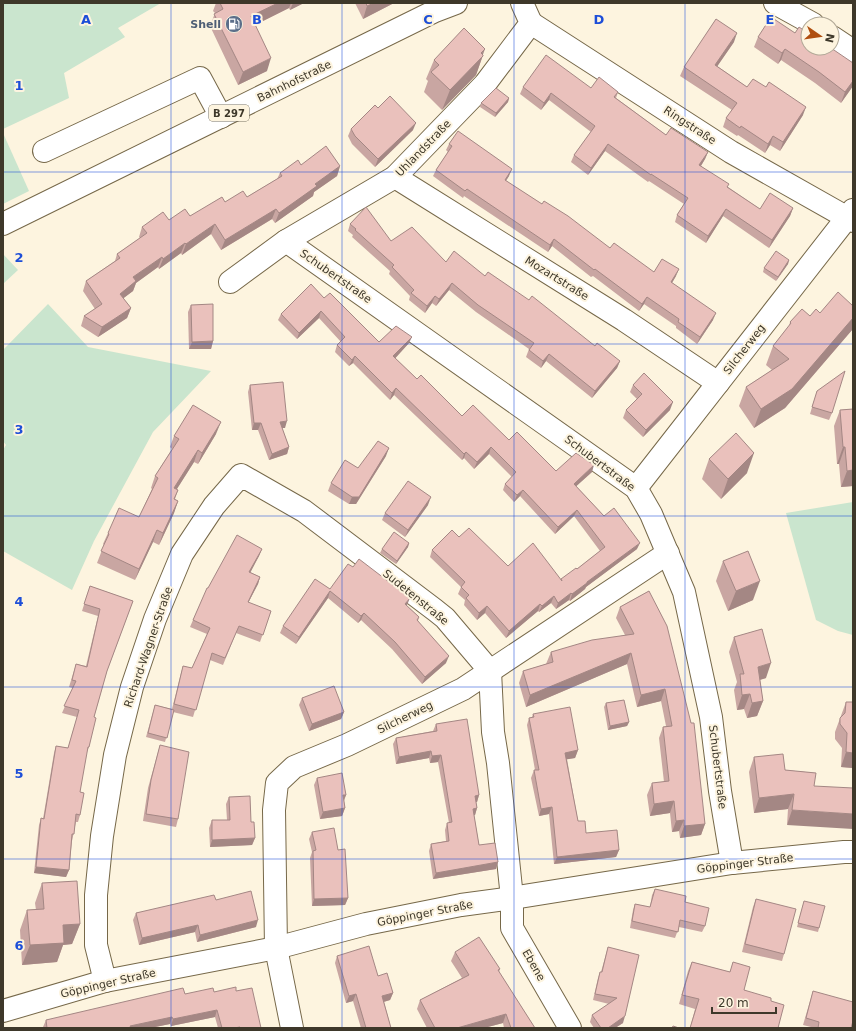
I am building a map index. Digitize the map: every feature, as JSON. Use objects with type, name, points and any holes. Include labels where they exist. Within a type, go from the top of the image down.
[{"type":"street","name":"Bahnhofstraße","points":[[3,224],[435,11],[456,3]]},
{"type":"street","points":[[522,3],[531,23]]},
{"type":"street","points":[[775,3],[800,17]]},
{"type":"street","name":"Uhlandstraße","points":[[230,282],[286,241],[395,177],[485,84],[531,23]]},
{"type":"street","name":"Ringstraße","points":[[531,23],[731,152],[851,216]]},
{"type":"street","points":[[840,42],[853,51]]},
{"type":"street","points":[[44,151],[200,78],[221,117]]},
{"type":"street","name":"Mozartstraße","points":[[395,177],[624,320],[718,382]]},
{"type":"street","name":"Silcherweg","points":[[636,488],[718,382],[851,216]]},
{"type":"street","name":"Schubertstraße","points":[[286,241],[636,488],[651,514],[684,592],[711,717],[720,791],[732,862]]},
{"type":"street","name":"Sudetenstraße","points":[[241,475],[304,511],[435,610],[444,618],[490,671]]},
{"type":"street","name":"Richard-Wagner-Straße","points":[[105,981],[96,946],[96,895],[102,836],[115,755],[132,687],[155,619],[182,554],[214,506],[241,475]]},
{"type":"street","name":"Silcherweg","points":[[292,1028],[276,948],[274,810],[277,783],[294,767],[347,746],[463,689],[668,553]]},
{"type":"street","points":[[490,671],[493,732],[498,763],[512,898]]},
{"type":"street","name":"Göppinger Straße","points":[[3,1010],[105,981],[276,948],[366,924],[461,905],[732,862],[853,852]]},
{"type":"street","name":"Ebene","points":[[512,898],[512,928],[570,1028]]},
{"type":"green space","points":[[3,3],[161,3],[118,28],[125,37],[64,73],[69,98],[3,129]]},
{"type":"green space","points":[[3,133],[29,191],[3,204]]},
{"type":"green space","points":[[3,254],[18,270],[3,284]]},
{"type":"green space","points":[[48,304],[88,347],[211,371],[153,432],[94,541],[72,590],[3,551],[3,450],[6,445],[3,441],[3,350]]},
{"type":"green space","points":[[853,502],[853,635],[838,631],[816,620],[786,513]]},
{"type":"building","points":[[220,3],[278,3],[251,16],[271,58],[243,72],[214,14],[223,9]]},
{"type":"building","points":[[366,3],[374,3],[367,6]]},
{"type":"building","points":[[771,17],[795,33],[799,27],[800,56],[840,56],[840,54],[853,63],[853,81],[845,92],[785,49],[782,53],[758,37]]},
{"type":"building","points":[[716,19],[737,33],[715,65],[747,87],[753,79],[766,87],[769,82],[806,107],[783,142],[773,136],[768,144],[726,118],[737,103],[684,67]]},
{"type":"building","points":[[464,28],[485,49],[481,53],[483,56],[450,90],[431,72],[439,65],[434,60]]},
{"type":"building","points":[[546,55],[591,88],[599,77],[618,92],[614,97],[666,135],[671,128],[708,152],[699,165],[729,184],[727,187],[760,209],[770,193],[793,208],[772,240],[726,209],[708,236],[677,215],[688,198],[651,175],[608,144],[591,168],[574,155],[595,126],[551,93],[544,103],[523,87]]},
{"type":"building","points":[[496,88],[509,98],[496,113],[481,103]]},
{"type":"building","points":[[390,96],[416,123],[378,159],[355,136],[351,129],[375,105],[378,108]]},
{"type":"building","points":[[458,131],[512,169],[505,180],[542,204],[544,201],[568,216],[610,248],[614,243],[654,272],[662,259],[679,269],[671,282],[716,313],[700,337],[678,322],[679,319],[647,297],[642,304],[554,239],[550,245],[467,189],[465,191],[436,170],[452,146],[449,144]]},
{"type":"building","points":[[326,146],[340,166],[315,184],[317,186],[279,213],[276,209],[225,240],[215,224],[133,277],[136,281],[120,294],[131,308],[102,327],[84,316],[102,304],[86,281],[120,258],[117,254],[147,233],[142,227],[163,212],[169,220],[185,209],[190,216],[222,197],[225,202],[243,191],[247,197],[282,176],[280,173],[298,160],[301,165]]},
{"type":"building","points":[[366,207],[391,241],[412,227],[446,262],[454,251],[485,276],[488,272],[529,300],[532,296],[595,346],[597,343],[620,361],[595,391],[549,354],[543,361],[529,350],[534,343],[478,305],[452,283],[439,299],[435,296],[427,306],[411,293],[414,290],[392,267],[394,265],[350,224]]},
{"type":"building","points":[[776,251],[789,260],[778,277],[764,268]]},
{"type":"building","points":[[311,284],[324,298],[330,293],[379,342],[396,326],[412,337],[393,356],[417,379],[421,375],[462,416],[473,405],[509,440],[517,432],[556,471],[576,453],[594,465],[574,484],[604,516],[614,508],[640,543],[558,603],[554,596],[542,606],[540,604],[509,631],[487,606],[479,613],[466,598],[469,595],[461,587],[465,582],[432,550],[452,530],[459,537],[469,528],[508,566],[533,543],[562,581],[561,579],[576,568],[577,569],[605,547],[577,510],[558,527],[523,490],[517,495],[505,484],[516,472],[491,447],[477,462],[466,452],[464,454],[396,388],[392,393],[355,356],[352,360],[337,345],[345,337],[321,311],[299,333],[281,314]]},
{"type":"building","points":[[838,292],[853,306],[853,318],[792,389],[761,409],[746,387],[789,359],[773,346],[791,323],[790,322],[802,309],[810,316],[816,309],[820,313]]},
{"type":"building","points":[[213,304],[213,341],[192,342],[191,305]]},
{"type":"building","points":[[845,371],[832,413],[812,407],[817,391]]},
{"type":"building","points":[[644,373],[673,402],[646,430],[626,410],[642,394],[633,385]]},
{"type":"building","points":[[283,382],[287,421],[280,422],[289,447],[272,454],[261,423],[254,423],[250,385]]},
{"type":"building","points":[[193,405],[221,422],[202,453],[198,450],[174,488],[178,490],[174,499],[178,501],[163,533],[157,530],[139,569],[101,551],[119,508],[139,517],[158,478],[155,476],[179,439],[174,436]]},
{"type":"building","points":[[853,409],[853,470],[847,471],[845,447],[843,447],[840,410]]},
{"type":"building","points":[[736,433],[754,453],[728,479],[709,459]]},
{"type":"building","points":[[378,441],[389,448],[359,497],[352,497],[331,483],[345,460],[358,468]]},
{"type":"building","points":[[408,481],[431,497],[408,530],[385,513]]},
{"type":"building","points":[[394,532],[409,543],[397,561],[382,549]]},
{"type":"building","points":[[237,535],[262,549],[249,572],[260,577],[248,602],[271,611],[263,635],[239,626],[225,658],[212,653],[196,710],[174,704],[183,666],[192,668],[210,628],[193,620],[207,588]]},
{"type":"building","points":[[748,551],[760,581],[736,591],[723,561]]},
{"type":"building","points":[[359,559],[410,598],[405,604],[419,617],[417,620],[449,656],[425,677],[395,642],[364,613],[361,616],[330,591],[299,637],[283,626],[315,579],[330,589],[348,564],[353,567]]},
{"type":"building","points":[[90,586],[133,601],[107,671],[94,717],[96,718],[88,747],[80,792],[84,793],[80,815],[76,814],[74,834],[72,834],[69,870],[36,867],[41,818],[44,819],[56,746],[68,748],[79,710],[64,706],[76,681],[72,680],[76,664],[87,667],[100,609],[84,604]]},
{"type":"building","points":[[649,591],[667,626],[691,723],[694,723],[705,824],[684,826],[684,820],[676,821],[674,801],[654,804],[652,783],[669,781],[663,727],[672,726],[665,689],[641,695],[631,653],[530,695],[523,671],[553,662],[551,652],[592,640],[634,634],[620,607]]},
{"type":"building","points":[[762,629],[771,663],[758,667],[763,701],[752,703],[750,694],[742,695],[740,674],[744,674],[734,637]]},
{"type":"building","points":[[334,686],[344,712],[312,724],[302,698]]},
{"type":"building","points":[[624,700],[629,722],[610,726],[606,703]]},
{"type":"building","points":[[846,702],[853,702],[853,753],[846,752],[847,733],[840,724],[840,718],[845,713]]},
{"type":"building","points":[[155,705],[174,710],[167,738],[148,733]]},
{"type":"building","points":[[570,707],[578,750],[565,753],[578,821],[585,821],[586,833],[617,830],[619,850],[557,857],[552,807],[541,809],[534,770],[539,770],[529,718],[534,717],[533,714]]},
{"type":"building","points":[[467,719],[479,795],[475,796],[477,808],[473,809],[479,845],[495,843],[498,862],[436,873],[431,844],[449,841],[447,823],[452,822],[441,755],[432,756],[431,751],[399,757],[396,738],[437,731],[436,724]]},
{"type":"building","points":[[160,745],[189,752],[178,819],[146,814],[151,780]]},
{"type":"building","points":[[783,754],[785,770],[816,773],[814,786],[853,788],[853,814],[792,810],[794,794],[759,798],[754,757]]},
{"type":"building","points":[[342,773],[346,795],[343,795],[345,808],[323,812],[317,778]]},
{"type":"building","points":[[250,796],[251,822],[254,822],[255,838],[212,840],[212,820],[230,820],[229,797]]},
{"type":"building","points":[[334,828],[338,850],[345,849],[348,898],[314,899],[313,851],[316,850],[312,832]]},
{"type":"building","points":[[77,881],[80,924],[63,925],[64,943],[30,945],[27,910],[44,909],[42,883]]},
{"type":"building","points":[[655,889],[686,896],[685,902],[709,908],[705,926],[680,920],[678,932],[632,921],[635,904],[650,907]]},
{"type":"building","points":[[251,891],[258,920],[200,935],[198,925],[142,938],[136,913],[214,895],[216,900]]},
{"type":"building","points":[[756,899],[796,909],[784,954],[745,944]]},
{"type":"building","points":[[804,901],[825,906],[819,928],[798,923]]},
{"type":"building","points":[[479,937],[535,1028],[511,1028],[506,1014],[457,1028],[435,1028],[420,1000],[469,975],[455,952]]},
{"type":"building","points":[[369,946],[378,976],[387,973],[393,993],[382,996],[391,1028],[366,1028],[356,994],[349,996],[337,956]]},
{"type":"building","points":[[608,947],[639,955],[625,1016],[608,1028],[601,1028],[592,1015],[617,998],[595,994]]},
{"type":"building","points":[[692,962],[730,972],[733,962],[750,967],[744,990],[771,998],[771,1001],[784,1005],[778,1028],[690,1028],[699,999],[682,995]]},
{"type":"building","points":[[236,987],[236,991],[252,988],[261,1028],[222,1028],[217,1010],[173,1019],[172,1017],[130,1026],[131,1028],[47,1028],[46,1020],[183,988],[185,994],[213,988],[214,992]]},
{"type":"building","points":[[813,991],[853,1002],[853,1021],[851,1028],[818,1028],[819,1022],[806,1018]]},
{"type":"place","name":"Shell","points":[[234,24]]}]
